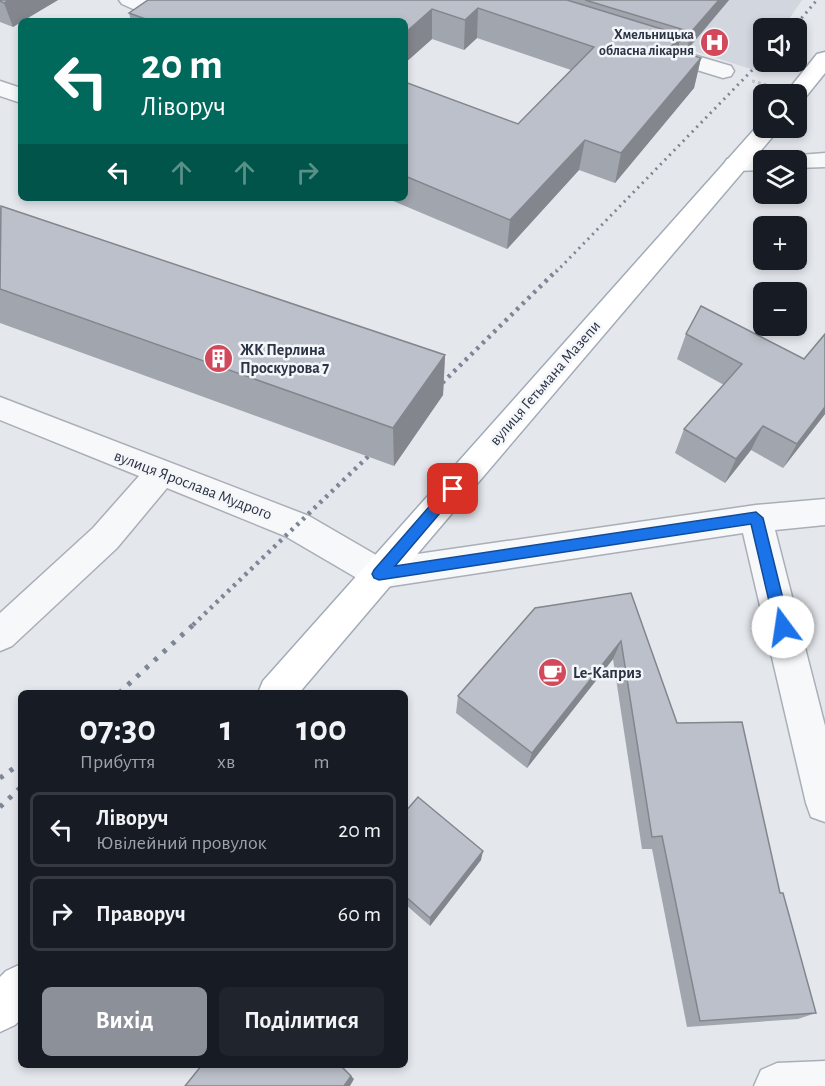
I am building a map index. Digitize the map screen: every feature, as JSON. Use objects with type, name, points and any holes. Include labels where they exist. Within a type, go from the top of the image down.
[{"type":"main road","points":[[805,84],[825,59]]},
{"type":"main road","name":"вулиця Гетьмана Мазепи","points":[[279,690],[379,574],[750,163],[763,138]]},
{"type":"main road","points":[[0,1010],[18,989]]},
{"type":"street","points":[[129,0],[170,18]]},
{"type":"street","points":[[633,43],[723,71]]},
{"type":"street","points":[[0,88],[18,95]]},
{"type":"street","points":[[807,161],[825,160]]},
{"type":"street","name":"вулиця Ярослава Мудрого","points":[[0,408],[297,526],[379,574]]},
{"type":"street","points":[[0,635],[105,538],[161,473]]},
{"type":"street","points":[[379,574],[756,518],[825,512]]},
{"type":"street","points":[[756,518],[825,803]]},
{"type":"street","points":[[777,1086],[825,1084]]},
{"type":"path","points":[[723,71],[765,84]]},
{"type":"shaded area","name":"Хмельницька обласна лікарня","points":[[533,0],[802,0],[790,18],[753,18],[753,70]]},
{"type":"building","points":[[148,0],[567,0],[681,35],[670,48],[701,58],[621,153],[585,140],[510,220],[408,177],[408,83],[518,124],[594,47],[478,8],[465,20],[432,9],[408,30],[408,18],[143,18],[129,13]]},
{"type":"building","points":[[585,0],[719,0],[691,32]]},
{"type":"building","points":[[1,206],[445,355],[393,428],[0,289]]},
{"type":"building","points":[[701,306],[753,333],[753,336],[759,336],[804,359],[825,334],[825,407],[797,444],[763,426],[736,459],[684,429],[742,364],[686,334]]},
{"type":"building","points":[[631,593],[677,723],[742,722],[780,893],[783,893],[816,1013],[700,1021],[662,836],[652,837],[621,641],[532,753],[458,696],[535,608]]},
{"type":"building","points":[[418,797],[483,851],[430,918],[408,899],[408,809]]},
{"type":"building","points":[[200,1068],[343,1068],[351,1076],[344,1086],[185,1086]]},
{"type":"railway","points":[[802,18],[817,0]]},
{"type":"railway","points":[[556,272],[753,69]]},
{"type":"railway","points":[[431,394],[557,270]]},
{"type":"railway","points":[[193,625],[380,445]]},
{"type":"railway","points":[[122,690],[194,624]]},
{"type":"railway","points":[[0,778],[18,765]]},
{"type":"railway","points":[[0,807],[18,790]]},
{"type":"place","name":"Хмельницька обласна лікарня","points":[[715,43]]},
{"type":"place","name":"ЖК Перлина Проскурова 7","points":[[219,359]]},
{"type":"place","name":"Le-Каприз","points":[[552,673]]},
{"type":"route","points":[[453,489],[379,574],[756,518],[783,627]]}]
